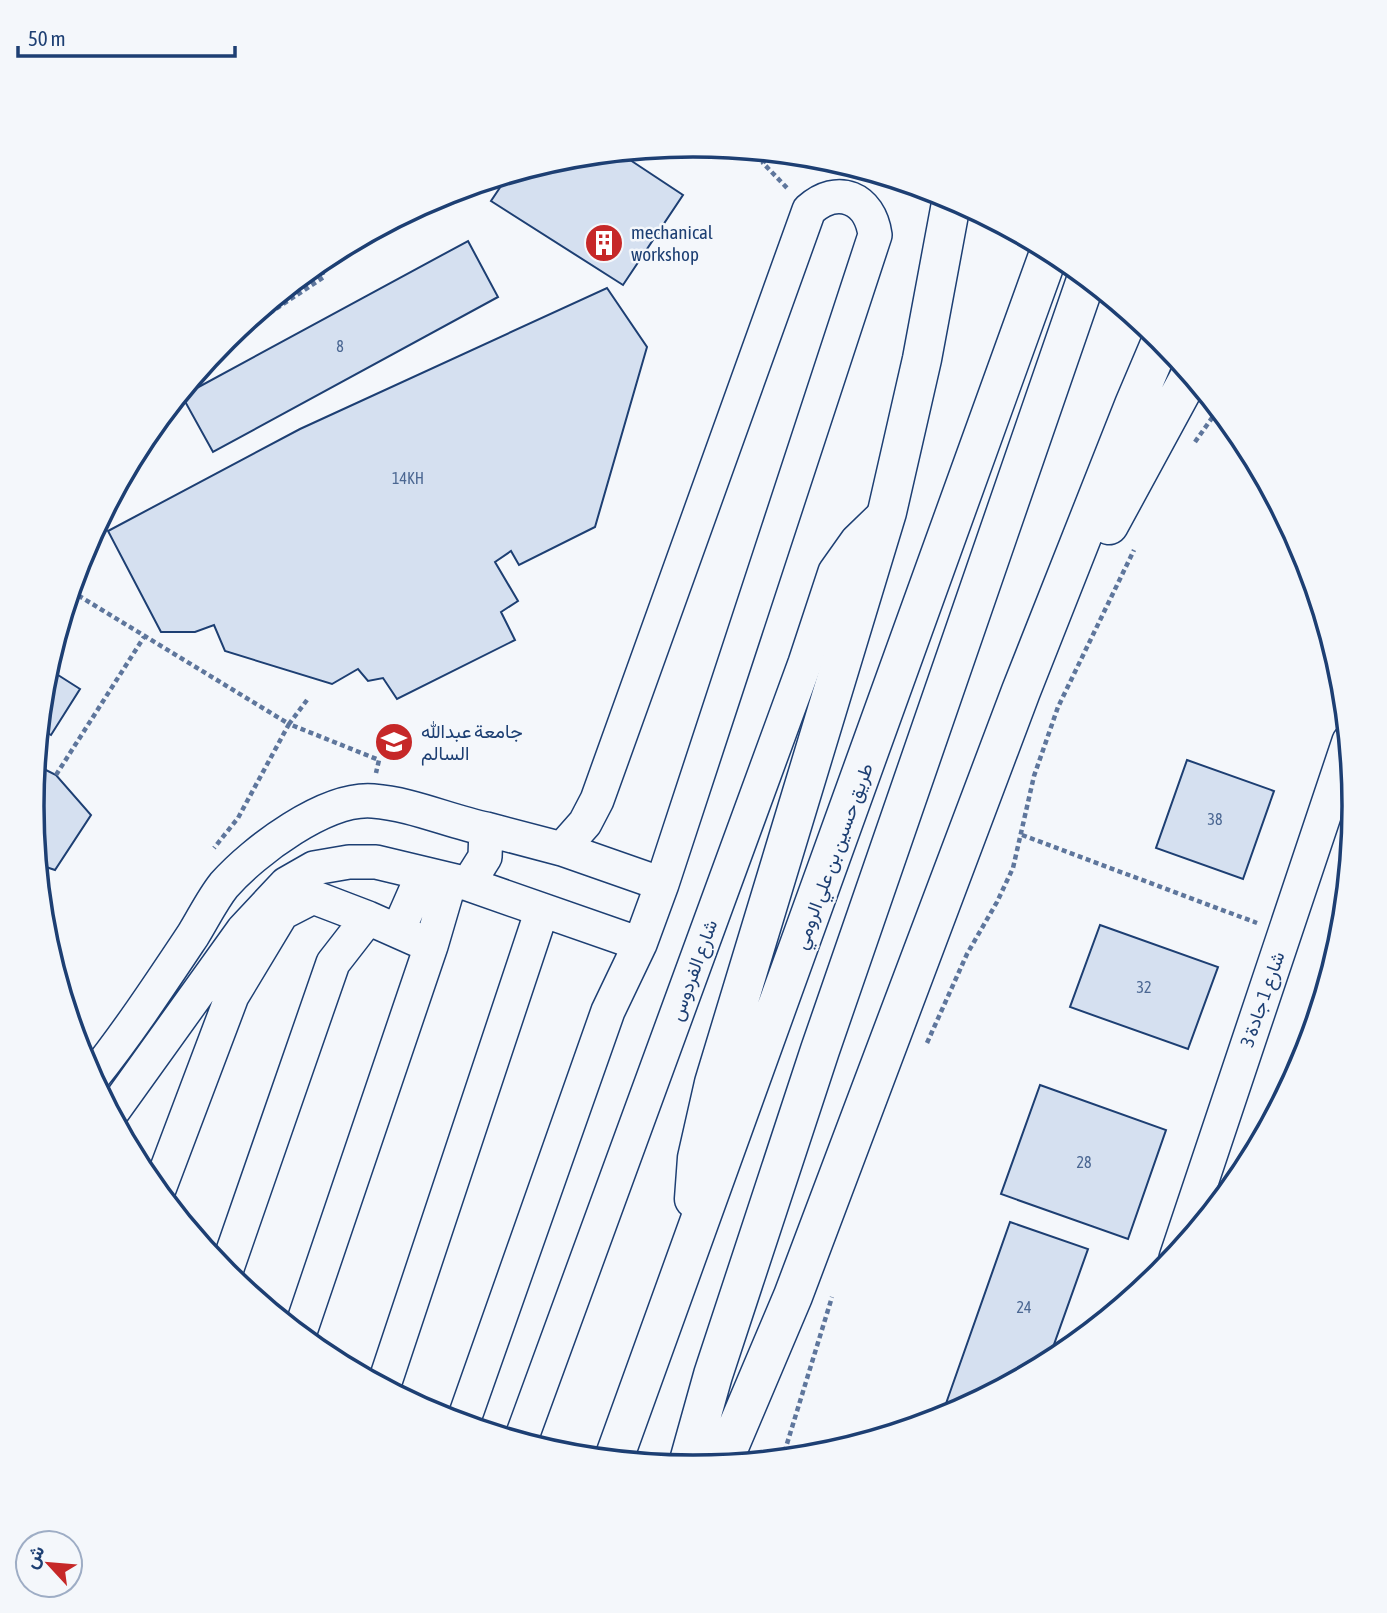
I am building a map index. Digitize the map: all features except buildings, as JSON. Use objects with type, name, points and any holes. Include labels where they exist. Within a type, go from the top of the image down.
[{"type":"highway","points":[[922,359],[932,202]]},
{"type":"highway","points":[[696,1236],[694,1196],[704,1120],[887,512],[922,359],[950,210]]},
{"type":"highway","name":"طريق حسين بن علي الرومي","points":[[616,1452],[1046,261]]},
{"type":"highway","points":[[690,1456],[713,1375],[820,1050],[1084,287]]},
{"type":"highway","points":[[726,1455],[793,1296],[1021,691],[1157,352]]},
{"type":"highway","points":[[1021,691],[1186,383]]},
{"type":"street","points":[[466,1415],[608,1011],[640,944],[662,884],[875,235],[873,221],[866,209],[854,200],[841,196],[826,198],[809,210],[597,800],[585,823],[562,849]]},
{"type":"street","name":"شارع الفردوس","points":[[523,1434],[835,572],[857,541],[887,512]]},
{"type":"street","name":"شارع 1 جادة 3","points":[[1185,1232],[1342,762]]},
{"type":"street","points":[[99,1068],[193,935],[223,886],[266,846],[308,819],[345,804],[371,800],[422,810],[455,822],[562,849],[662,884]]},
{"type":"street","points":[[398,931],[447,880],[485,857],[486,829]]},
{"type":"street","points":[[117,1105],[243,930],[286,884],[314,868],[349,862],[376,862],[447,880],[640,944]]},
{"type":"street","points":[[302,1325],[431,946],[447,880]]},
{"type":"street","points":[[162,1180],[232,996],[282,912],[313,897],[431,946]]},
{"type":"street","points":[[386,1378],[542,910]]},
{"type":"street","points":[[229,1261],[333,962],[368,918]]},
{"type":"path","points":[[764,161],[762,163],[809,210]]},
{"type":"path","points":[[278,308],[324,277],[323,273]]},
{"type":"path","points":[[1191,447],[1213,416]]},
{"type":"path","points":[[925,1048],[967,954],[1013,868],[1034,776],[1058,707],[1139,538]]},
{"type":"path","points":[[79,596],[289,724]]},
{"type":"path","points":[[56,775],[144,637]]},
{"type":"path","points":[[212,853],[238,818],[289,724],[307,700]]},
{"type":"path","points":[[1022,835],[1284,933]]},
{"type":"path","points":[[785,1450],[835,1286]]},
{"type":"place","name":"mechanical workshop","points":[[604,243]]},
{"type":"place","name":"جامعة عبدالله السالم","points":[[394,742]]}]
